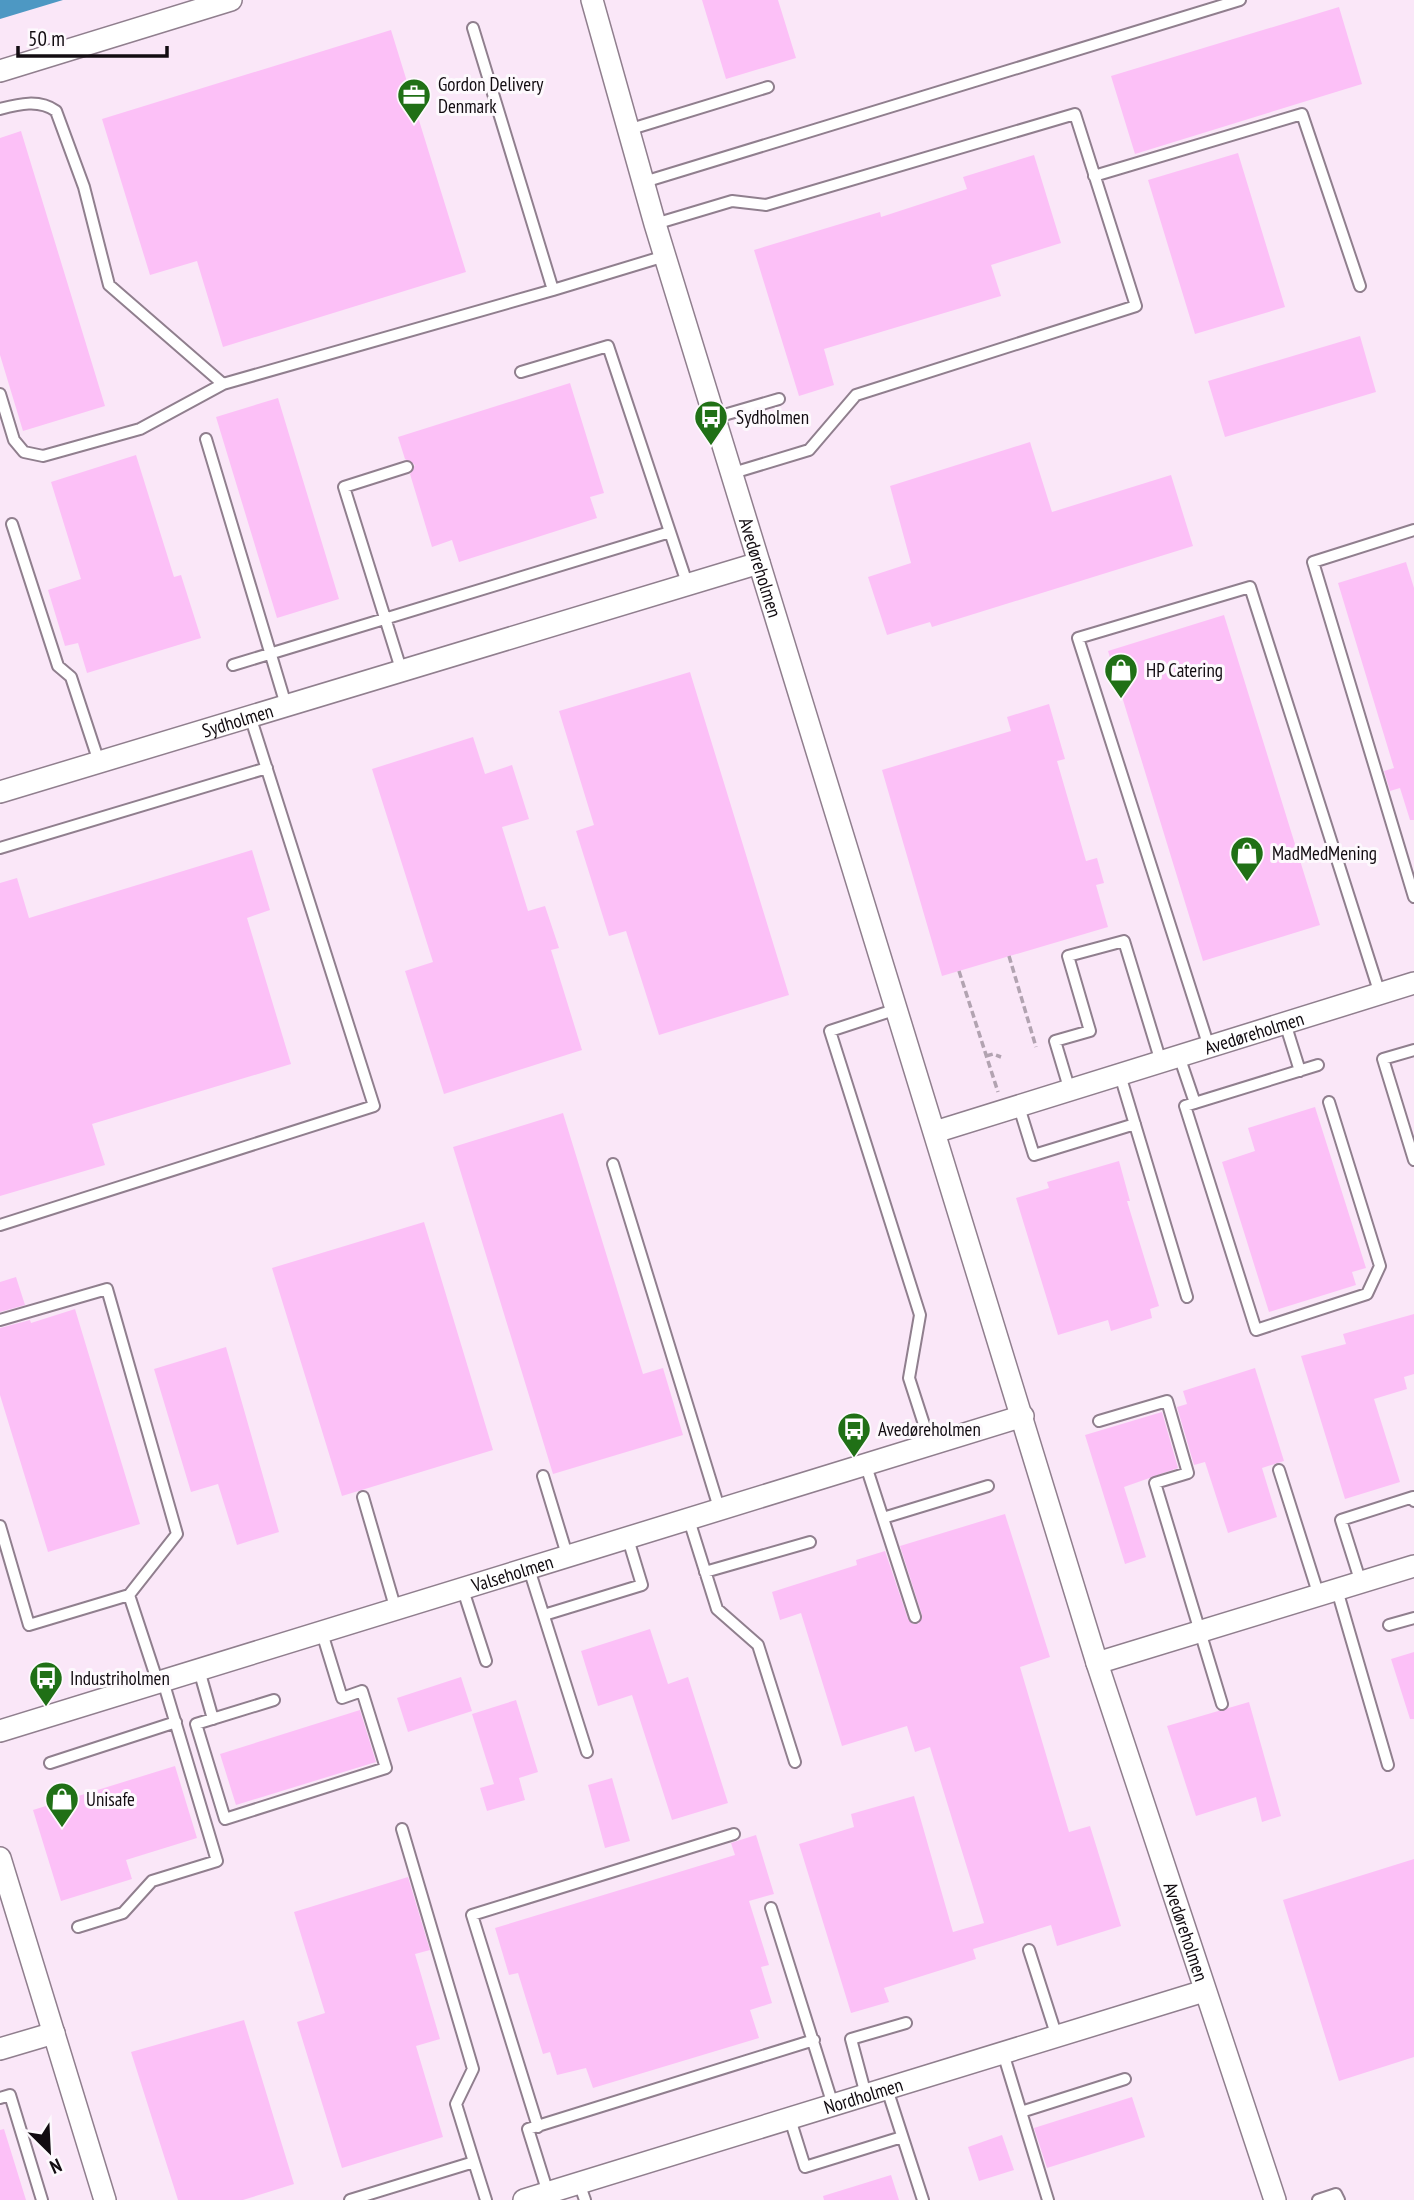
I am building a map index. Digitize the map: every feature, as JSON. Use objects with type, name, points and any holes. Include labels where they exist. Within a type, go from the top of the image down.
[{"type":"street","points":[[0,71],[231,0]]},
{"type":"street","name":"Avedøreholmen","points":[[592,0],[631,129],[655,224],[717,417],[759,562],[1097,1663],[1275,2200]]},
{"type":"street","name":"Sydholmen","points":[[0,792],[759,562]]},
{"type":"street","name":"Avedøreholmen","points":[[935,1132],[1414,983]]},
{"type":"street","name":"Valseholmen","points":[[0,1731],[1023,1416]]},
{"type":"street","points":[[1097,1663],[1414,1566]]},
{"type":"street","points":[[0,1858],[105,2200]]},
{"type":"street","name":"Nordholmen","points":[[524,2200],[548,2193],[582,2192],[833,2105],[1204,1991]]},
{"type":"street","points":[[0,2049],[54,2033]]},
{"type":"lane","points":[[644,182],[1240,0]]},
{"type":"lane","points":[[473,28],[553,290]]},
{"type":"lane","points":[[631,129],[768,87]]},
{"type":"lane","points":[[0,109],[35,104],[48,105],[56,111],[84,187],[109,285],[223,384]]},
{"type":"lane","points":[[655,224],[732,201],[766,205],[1075,114],[1136,306],[856,395],[809,450],[733,473]]},
{"type":"lane","points":[[1094,176],[1302,114],[1360,286]]},
{"type":"lane","points":[[0,394],[14,440],[24,452],[43,456],[141,429],[223,384],[665,256]]},
{"type":"lane","points":[[521,372],[608,346],[687,583]]},
{"type":"lane","points":[[717,417],[779,399]]},
{"type":"lane","points":[[206,439],[286,705]]},
{"type":"lane","points":[[401,669],[344,487],[407,467]]},
{"type":"lane","points":[[12,524],[58,666],[71,677],[99,762]]},
{"type":"lane","points":[[1414,530],[1313,562],[1414,897]]},
{"type":"lane","points":[[233,665],[670,532]]},
{"type":"lane","points":[[1209,1047],[1079,638],[1250,587],[1380,994]]},
{"type":"lane","points":[[0,1225],[374,1106],[250,716]]},
{"type":"lane","points":[[0,848],[267,768]]},
{"type":"lane","points":[[1070,1091],[1055,1041],[1090,1031],[1068,957],[1124,941],[1170,1059],[1195,1103]]},
{"type":"lane","points":[[897,1009],[830,1031],[920,1315],[909,1378],[931,1446]]},
{"type":"lane","points":[[1285,1023],[1300,1070]]},
{"type":"lane","points":[[1414,1049],[1382,1059],[1414,1160]]},
{"type":"lane","points":[[1318,1065],[1185,1106],[1256,1330],[1367,1294],[1380,1266],[1329,1102]]},
{"type":"lane","points":[[1121,1075],[1186,1297]]},
{"type":"lane","points":[[1011,1109],[1034,1155],[1135,1124]]},
{"type":"lane","points":[[613,1164],[720,1511]]},
{"type":"lane","points":[[0,1320],[107,1289],[177,1534],[129,1595],[29,1625],[0,1526]]},
{"type":"lane","points":[[1099,1421],[1167,1401],[1188,1473],[1155,1483],[1222,1704]]},
{"type":"lane","points":[[866,1466],[915,1617]]},
{"type":"lane","points":[[1279,1470],[1328,1593],[1388,1765]]},
{"type":"lane","points":[[543,1476],[568,1558]]},
{"type":"lane","points":[[883,1518],[988,1486]]},
{"type":"lane","points":[[363,1497],[396,1610]]},
{"type":"lane","points":[[1361,1583],[1341,1520],[1413,1497],[1414,1501]]},
{"type":"lane","points":[[689,1520],[717,1609],[758,1645],[795,1762]]},
{"type":"lane","points":[[544,1615],[642,1585],[628,1539]]},
{"type":"lane","points":[[705,1573],[810,1542]]},
{"type":"lane","points":[[529,1569],[587,1752]]},
{"type":"lane","points":[[463,1590],[486,1661]]},
{"type":"lane","points":[[78,1927],[124,1913],[152,1881],[217,1861],[176,1722],[129,1595]]},
{"type":"lane","points":[[1389,1625],[1414,1618]]},
{"type":"lane","points":[[274,1700],[196,1724],[225,1819],[386,1768],[362,1692],[342,1698],[322,1633]]},
{"type":"lane","points":[[199,1670],[213,1719]]},
{"type":"lane","points":[[50,1763],[176,1722]]},
{"type":"lane","points":[[402,1829],[473,2069],[456,2105],[486,2200]]},
{"type":"lane","points":[[538,2127],[472,1915],[734,1834]]},
{"type":"lane","points":[[771,1908],[833,2105]]},
{"type":"lane","points":[[1029,1950],[1057,2037]]},
{"type":"lane","points":[[906,2023],[851,2039],[876,2092],[902,2137],[923,2200]]},
{"type":"lane","points":[[548,2193],[528,2129],[814,2040]]},
{"type":"lane","points":[[1003,2053],[1048,2200]]},
{"type":"lane","points":[[1021,2112],[1125,2080]]},
{"type":"lane","points":[[0,2098],[10,2095],[42,2200]]},
{"type":"lane","points":[[790,2119],[805,2167],[902,2137]]},
{"type":"lane","points":[[350,2200],[474,2162]]},
{"type":"lane","points":[[1318,2200],[1336,2194],[1339,2200]]},
{"type":"path","points":[[1009,956],[1036,1047]]},
{"type":"path","points":[[959,971],[986,1056],[1011,1109]]},
{"type":"path","points":[[986,1056],[993,1054],[1001,1057]]},
{"type":"water","points":[[0,0],[63,0],[0,19]]},
{"type":"building","points":[[702,0],[778,0],[796,58],[726,79]]},
{"type":"building","points":[[1339,7],[1362,84],[1135,154],[1111,76]]},
{"type":"building","points":[[391,30],[466,272],[223,347],[197,261],[150,275],[102,119]]},
{"type":"building","points":[[21,131],[105,406],[23,431],[0,355],[0,138]]},
{"type":"building","points":[[1238,153],[1285,307],[1195,334],[1148,180]]},
{"type":"building","points":[[1034,155],[1061,243],[991,265],[1001,296],[824,349],[834,385],[799,396],[754,250],[880,212],[881,217],[967,189],[963,177]]},
{"type":"building","points":[[1360,336],[1376,392],[1225,437],[1208,381]]},
{"type":"building","points":[[570,383],[604,493],[590,497],[597,518],[459,562],[452,540],[432,547],[410,474],[415,465],[405,459],[398,437]]},
{"type":"building","points":[[278,398],[339,599],[277,618],[216,417]]},
{"type":"building","points":[[1030,442],[1052,512],[1171,475],[1193,546],[932,627],[930,622],[887,635],[868,577],[911,563],[890,486]]},
{"type":"building","points":[[136,455],[174,577],[181,575],[201,638],[87,673],[78,643],[65,646],[48,590],[81,579],[51,482]]},
{"type":"building","points":[[1406,562],[1414,588],[1414,820],[1410,820],[1400,788],[1390,791],[1384,771],[1394,768],[1338,583]]},
{"type":"building","points":[[1224,615],[1320,925],[1203,961],[1108,651]]},
{"type":"building","points":[[690,672],[789,995],[659,1035],[626,931],[609,936],[576,831],[594,825],[559,711]]},
{"type":"building","points":[[1049,704],[1065,759],[1057,761],[1086,861],[1097,858],[1104,883],[1096,885],[1108,927],[942,976],[882,770],[1011,731],[1007,717]]},
{"type":"building","points":[[473,737],[485,774],[512,765],[529,819],[502,827],[528,911],[545,906],[559,948],[551,950],[582,1050],[444,1094],[405,971],[433,962],[372,769]]},
{"type":"building","points":[[252,850],[270,910],[247,918],[291,1064],[92,1124],[105,1165],[0,1196],[0,883],[17,878],[29,918]]},
{"type":"building","points":[[1315,1107],[1366,1268],[1352,1272],[1356,1285],[1269,1312],[1222,1162],[1255,1151],[1248,1128]]},
{"type":"building","points":[[563,1113],[643,1374],[663,1368],[683,1435],[553,1474],[453,1147]]},
{"type":"building","points":[[1119,1161],[1130,1201],[1127,1201],[1159,1306],[1150,1309],[1152,1318],[1111,1331],[1108,1320],[1058,1335],[1016,1198],[1049,1188],[1047,1182]]},
{"type":"building","points":[[424,1222],[493,1450],[342,1496],[272,1268]]},
{"type":"building","points":[[16,1277],[25,1305],[0,1312],[0,1282]]},
{"type":"building","points":[[75,1309],[140,1524],[48,1552],[0,1395],[0,1328],[30,1320],[31,1323]]},
{"type":"building","points":[[1414,1314],[1414,1374],[1404,1377],[1407,1389],[1374,1399],[1400,1482],[1345,1499],[1301,1356],[1346,1344],[1343,1334]]},
{"type":"building","points":[[226,1347],[279,1532],[237,1545],[218,1484],[191,1492],[154,1369]]},
{"type":"building","points":[[1255,1368],[1284,1461],[1262,1468],[1277,1517],[1228,1533],[1205,1462],[1194,1465],[1177,1407],[1187,1404],[1183,1391]]},
{"type":"building","points":[[1162,1412],[1178,1468],[1124,1487],[1146,1557],[1125,1564],[1085,1435]]},
{"type":"building","points":[[1005,1514],[1050,1657],[1020,1667],[1069,1832],[1090,1826],[1121,1926],[1057,1946],[1051,1925],[973,1949],[976,1959],[884,1988],[889,2002],[851,2013],[799,1844],[854,1827],[851,1814],[914,1796],[953,1932],[984,1923],[930,1747],[915,1752],[907,1726],[842,1746],[801,1613],[780,1620],[772,1592],[857,1565],[856,1560],[885,1551],[908,1619],[913,1624],[918,1624],[922,1615],[900,1546]]},
{"type":"building","points":[[650,1629],[668,1684],[688,1677],[728,1803],[672,1820],[632,1695],[598,1706],[581,1651]]},
{"type":"building","points":[[1414,1652],[1414,1719],[1410,1719],[1391,1659]]},
{"type":"building","points":[[461,1677],[472,1711],[408,1732],[397,1698]]},
{"type":"building","points":[[516,1700],[538,1772],[519,1778],[525,1800],[487,1811],[480,1788],[494,1784],[472,1714]]},
{"type":"building","points":[[1249,1702],[1281,1816],[1262,1822],[1256,1797],[1196,1816],[1167,1726]]},
{"type":"building","points":[[360,1710],[376,1762],[236,1805],[220,1754]]},
{"type":"building","points":[[175,1766],[197,1838],[126,1860],[132,1879],[61,1901],[33,1810]]},
{"type":"building","points":[[612,1778],[630,1841],[605,1848],[588,1785]]},
{"type":"building","points":[[756,1835],[774,1894],[749,1901],[769,1965],[761,1967],[772,2003],[750,2010],[759,2038],[593,2088],[586,2068],[557,2075],[550,2052],[543,2054],[518,1973],[509,1975],[495,1928],[735,1855],[731,1843]]},
{"type":"building","points":[[1414,1859],[1414,2057],[1339,2081],[1283,1900]]},
{"type":"building","points":[[408,1877],[430,1950],[415,1954],[440,2039],[416,2046],[443,2137],[342,2168],[297,2022],[325,2013],[294,1912]]},
{"type":"building","points":[[244,2020],[294,2184],[243,2200],[178,2200],[131,2052]]},
{"type":"building","points":[[1132,2097],[1145,2137],[1047,2168],[1034,2128]]},
{"type":"building","points":[[4,2129],[26,2200],[0,2200],[0,2130]]},
{"type":"building","points":[[1002,2135],[1014,2170],[979,2181],[968,2147]]},
{"type":"building","points":[[891,2175],[899,2200],[824,2200],[823,2196]]},
{"type":"place","name":"Gordon Delivery Denmark","points":[[414,125]]},
{"type":"place","name":"Sydholmen","points":[[711,447]]},
{"type":"place","name":"HP Catering","points":[[1121,700]]},
{"type":"place","name":"MadMedMening","points":[[1247,883]]},
{"type":"place","name":"Avedøreholmen","points":[[854,1459]]},
{"type":"place","name":"Industriholmen","points":[[46,1708]]},
{"type":"place","name":"Unisafe","points":[[62,1829]]}]
